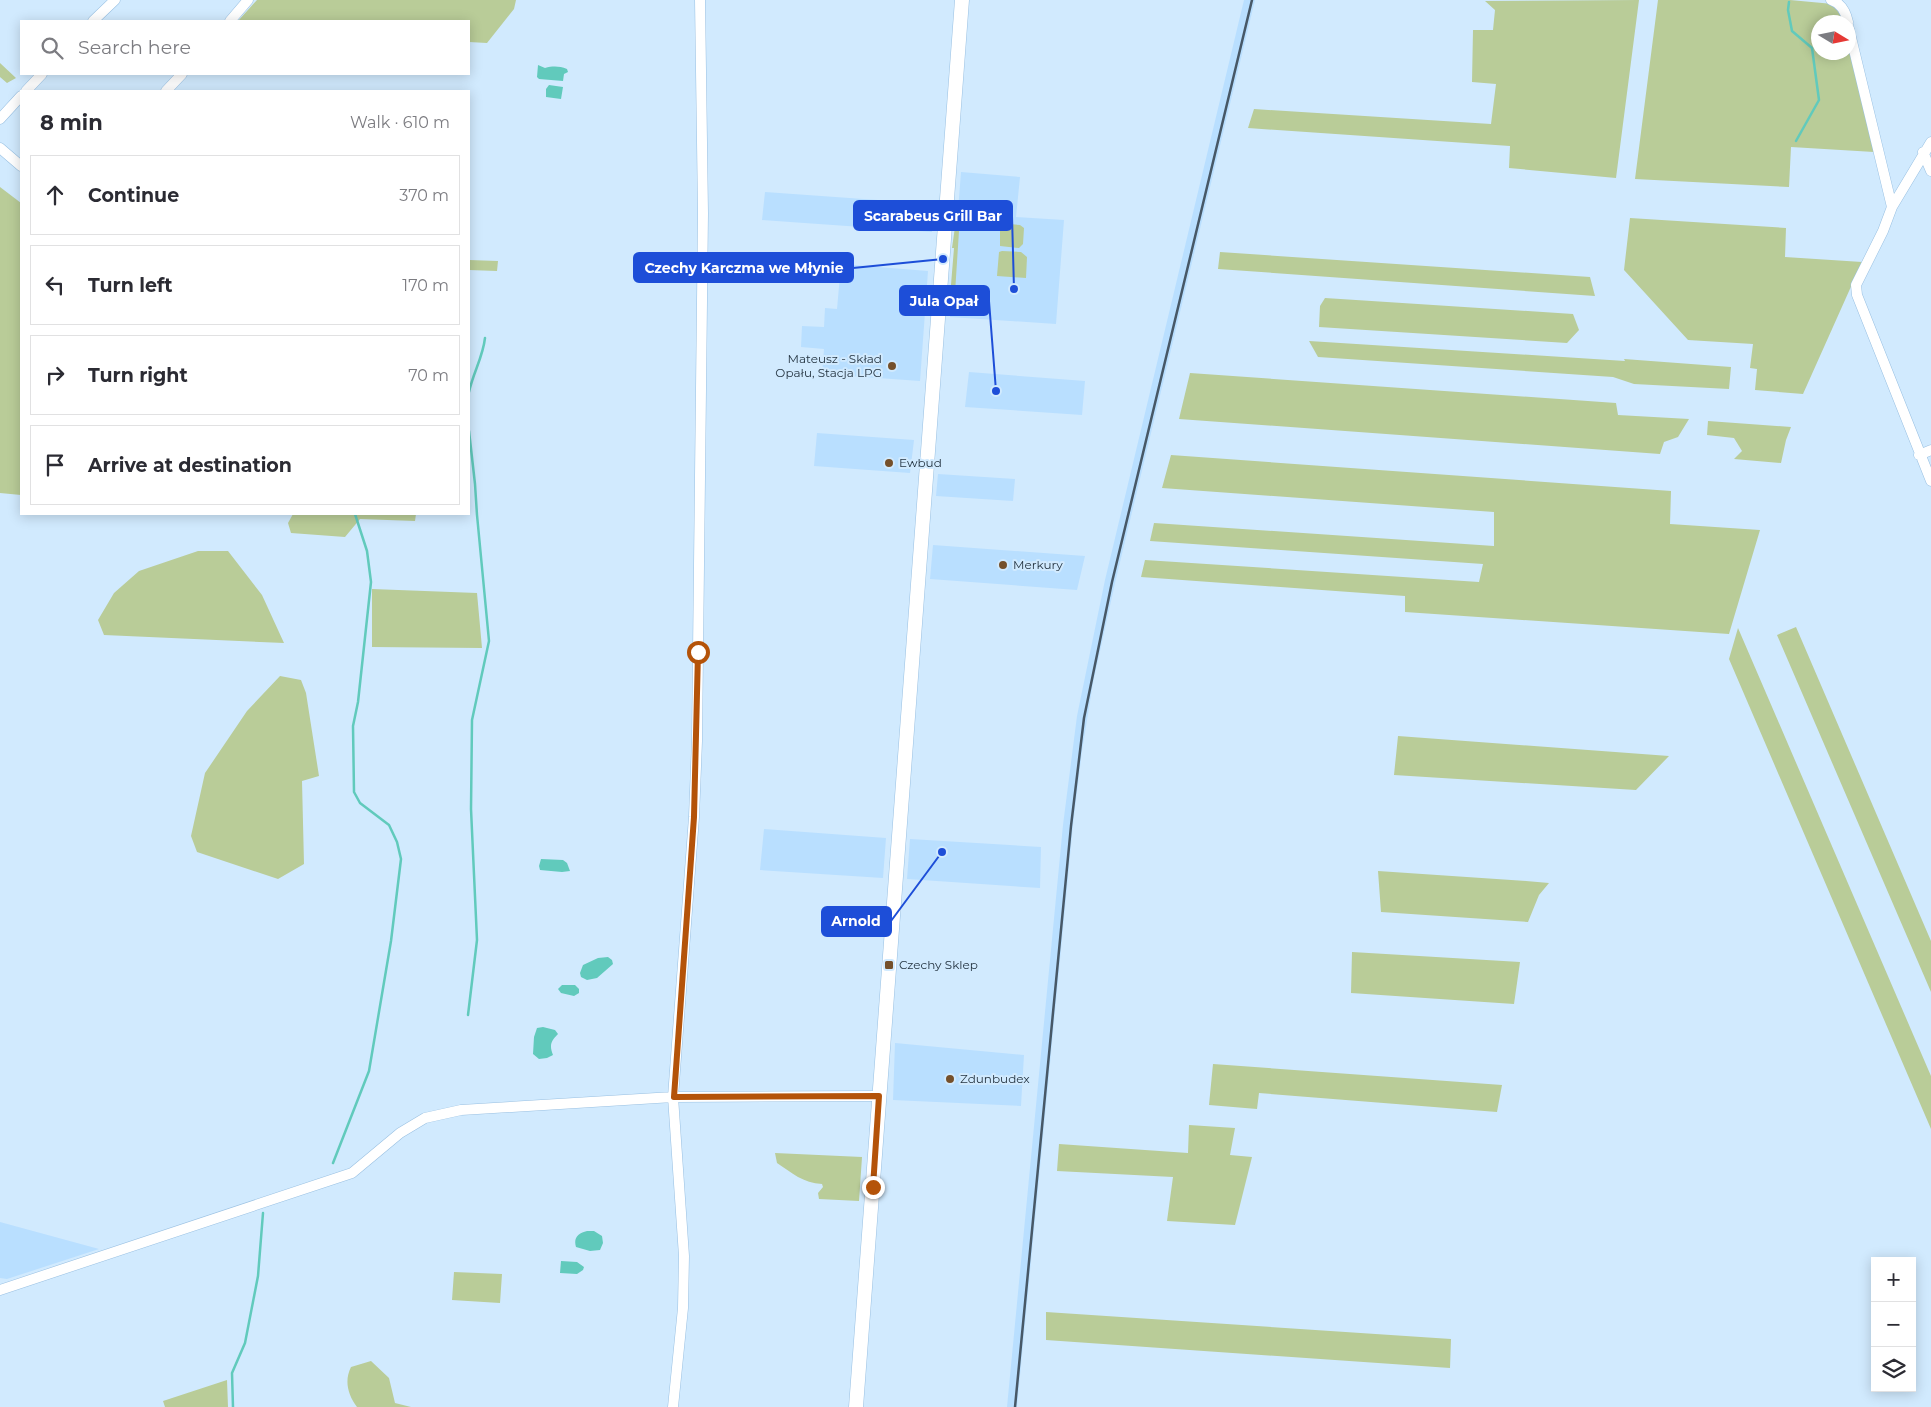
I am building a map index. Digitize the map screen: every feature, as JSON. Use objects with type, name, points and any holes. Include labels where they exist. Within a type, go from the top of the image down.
[{"type":"main road","points":[[856,1407],[962,0]]},
{"type":"street","points":[[94,20],[115,0]]},
{"type":"street","points":[[231,20],[248,0]]},
{"type":"street","points":[[673,1407],[683,1308],[684,1256],[674,1097],[694,817],[697,741],[703,213],[700,0]]},
{"type":"street","points":[[1831,0],[1838,2],[1846,15]]},
{"type":"street","points":[[1856,57],[1892,207]]},
{"type":"street","points":[[27,90],[41,75]]},
{"type":"street","points":[[167,90],[181,75]]},
{"type":"street","points":[[0,119],[20,97]]},
{"type":"street","points":[[1931,142],[1923,152],[1892,207],[1856,284],[1857,295],[1919,455],[1931,481]]},
{"type":"street","points":[[0,148],[20,165]]},
{"type":"street","points":[[1923,152],[1931,171]]},
{"type":"street","points":[[1919,455],[1931,450]]},
{"type":"street","points":[[0,1290],[352,1173],[400,1133],[425,1118],[461,1110],[674,1097],[879,1096]]},
{"type":"shaded area","points":[[257,0],[516,0],[514,9],[487,43],[470,42],[470,20],[239,20]]},
{"type":"shaded area","points":[[1244,0],[1255,0],[1115,583],[1093,683],[1073,825],[1017,1407],[1007,1407],[1063,825],[1077,716],[1105,580]]},
{"type":"shaded area","points":[[1639,0],[1616,178],[1509,168],[1510,146],[1248,128],[1254,109],[1491,124],[1496,84],[1472,82],[1473,30],[1493,30],[1495,10],[1485,1]]},
{"type":"shaded area","points":[[1658,0],[1790,0],[1833,4],[1840,15],[1811,15],[1811,60],[1852,60],[1874,152],[1791,147],[1789,187],[1635,179]]},
{"type":"shaded area","points":[[0,63],[16,78],[7,83],[0,77]]},
{"type":"shaded area","points":[[538,65],[545,68],[561,67],[567,69],[568,72],[564,74],[563,81],[539,79],[537,77]]},
{"type":"shaded area","points":[[549,85],[563,87],[561,99],[546,97],[546,89]]},
{"type":"shaded area","points":[[961,172],[1020,177],[1016,217],[1064,220],[1056,324],[950,317]]},
{"type":"shaded area","points":[[0,187],[20,202],[20,495],[0,493]]},
{"type":"shaded area","points":[[765,192],[934,204],[932,232],[762,220]]},
{"type":"shaded area","points":[[1630,218],[1786,228],[1785,257],[1862,262],[1803,394],[1755,390],[1757,369],[1750,368],[1753,344],[1688,340],[1624,270]]},
{"type":"shaded area","points":[[1009,224],[1020,225],[1024,228],[1023,244],[1019,248],[1000,246],[1000,230]]},
{"type":"shaded area","points":[[955,227],[959,231],[955,293],[950,297],[954,248],[952,248]]},
{"type":"shaded area","points":[[999,252],[1021,252],[1027,257],[1026,278],[997,276]]},
{"type":"shaded area","points":[[1220,252],[1590,277],[1595,296],[1218,269]]},
{"type":"shaded area","points":[[470,260],[498,261],[497,271],[470,270]]},
{"type":"shaded area","points":[[841,264],[928,271],[920,381],[822,374],[824,349],[801,347],[802,326],[824,327],[825,308],[837,309]]},
{"type":"shaded area","points":[[1325,298],[1573,314],[1579,330],[1567,343],[1319,327],[1320,306]]},
{"type":"shaded area","points":[[1309,341],[1731,367],[1729,389],[1634,384],[1613,377],[1318,357]]},
{"type":"shaded area","points":[[969,372],[1085,381],[1082,415],[965,407]]},
{"type":"shaded area","points":[[1190,373],[1616,403],[1618,415],[1689,419],[1678,437],[1664,442],[1660,454],[1179,419]]},
{"type":"shaded area","points":[[1708,421],[1791,427],[1781,463],[1734,459],[1742,451],[1734,438],[1707,435]]},
{"type":"shaded area","points":[[817,433],[914,440],[910,473],[814,466]]},
{"type":"shaded area","points":[[1171,455],[1671,491],[1670,524],[1760,530],[1729,634],[1405,612],[1405,596],[1141,577],[1145,560],[1479,582],[1483,564],[1150,541],[1154,523],[1494,546],[1494,512],[1162,488]]},
{"type":"shaded area","points":[[938,474],[1015,479],[1013,501],[936,496]]},
{"type":"shaded area","points":[[292,515],[416,515],[415,521],[360,519],[345,537],[291,533],[288,523]]},
{"type":"shaded area","points":[[933,545],[1085,556],[1077,590],[930,579]]},
{"type":"shaded area","points":[[198,551],[228,551],[262,595],[284,643],[104,635],[98,620],[114,593],[139,571]]},
{"type":"shaded area","points":[[372,589],[477,593],[482,648],[372,647]]},
{"type":"shaded area","points":[[1796,627],[1931,941],[1931,992],[1777,635]]},
{"type":"shaded area","points":[[1738,628],[1931,1076],[1931,1129],[1729,659]]},
{"type":"shaded area","points":[[280,676],[301,680],[306,693],[319,776],[302,781],[304,864],[278,879],[197,852],[191,836],[205,773],[247,711]]},
{"type":"shaded area","points":[[1398,736],[1669,756],[1636,790],[1394,775]]},
{"type":"shaded area","points":[[764,829],[886,838],[883,878],[760,870]]},
{"type":"shaded area","points":[[910,839],[1041,847],[1040,888],[907,879]]},
{"type":"shaded area","points":[[541,859],[563,860],[567,863],[570,871],[540,870]]},
{"type":"shaded area","points":[[1378,871],[1549,883],[1539,895],[1528,922],[1381,912]]},
{"type":"shaded area","points":[[1352,952],[1520,962],[1514,1004],[1351,993]]},
{"type":"shaded area","points":[[608,957],[612,960],[613,964],[597,978],[587,980],[581,977],[580,973],[583,965],[598,958]]},
{"type":"shaded area","points":[[562,985],[575,985],[579,989],[579,993],[574,996],[561,993],[558,989]]},
{"type":"shaded area","points":[[543,1027],[555,1030],[558,1034],[551,1043],[553,1055],[539,1059],[533,1054],[534,1037],[537,1028]]},
{"type":"shaded area","points":[[895,1043],[1024,1055],[1021,1106],[893,1100]]},
{"type":"shaded area","points":[[1213,1064],[1502,1085],[1497,1112],[1259,1093],[1257,1109],[1209,1105]]},
{"type":"shaded area","points":[[1189,1125],[1235,1128],[1230,1155],[1252,1157],[1235,1225],[1167,1221],[1173,1177],[1057,1171],[1059,1144],[1188,1153]]},
{"type":"shaded area","points":[[775,1153],[862,1157],[859,1201],[819,1199],[818,1193],[823,1187],[822,1184],[803,1180],[793,1174],[777,1163]]},
{"type":"shaded area","points":[[0,1222],[99,1249],[7,1279],[0,1278]]},
{"type":"shaded area","points":[[587,1231],[594,1231],[602,1236],[603,1243],[600,1250],[590,1251],[576,1247],[575,1241],[577,1236]]},
{"type":"shaded area","points":[[561,1261],[577,1262],[584,1267],[583,1270],[577,1274],[560,1273]]},
{"type":"shaded area","points":[[454,1272],[502,1274],[500,1303],[452,1300]]},
{"type":"shaded area","points":[[1046,1312],[1451,1339],[1450,1368],[1046,1340]]},
{"type":"shaded area","points":[[371,1361],[389,1378],[395,1403],[411,1407],[357,1407],[351,1398],[348,1388],[349,1372],[351,1367]]},
{"type":"shaded area","points":[[227,1380],[228,1407],[165,1407],[163,1401]]},
{"type":"waterway","points":[[1789,2],[1788,10],[1792,31],[1812,48],[1819,100],[1796,141]]},
{"type":"waterway","points":[[470,388],[485,338]]},
{"type":"waterway","points":[[468,1015],[477,940],[471,809],[472,720],[489,641],[470,440]]},
{"type":"waterway","points":[[333,1163],[369,1071],[391,941],[401,859],[397,842],[389,825],[360,803],[354,792],[353,726],[358,702],[371,582],[367,551],[355,515]]},
{"type":"waterway","points":[[233,1407],[232,1373],[245,1343],[258,1276],[263,1213]]},
{"type":"railway","points":[[1015,1407],[1071,826],[1084,718],[1112,582],[1252,0]]},
{"type":"place","name":"Czechy Karczma we Młynie","points":[[943,259]]},
{"type":"place","name":"Scarabeus Grill Bar","points":[[1014,289]]},
{"type":"place","name":"Mateusz - Skład Opału, Stacja LPG","points":[[892,366]]},
{"type":"place","name":"Jula Opał","points":[[996,391]]},
{"type":"place","name":"Ewbud","points":[[889,463]]},
{"type":"place","name":"Merkury","points":[[1003,565]]},
{"type":"place","name":"Arnold","points":[[942,852]]},
{"type":"place","name":"Czechy Sklep","points":[[889,965]]},
{"type":"place","name":"Zdunbudex","points":[[950,1079]]},
{"type":"route","points":[[698,652],[694,817],[674,1097],[879,1096],[873,1187]]}]
